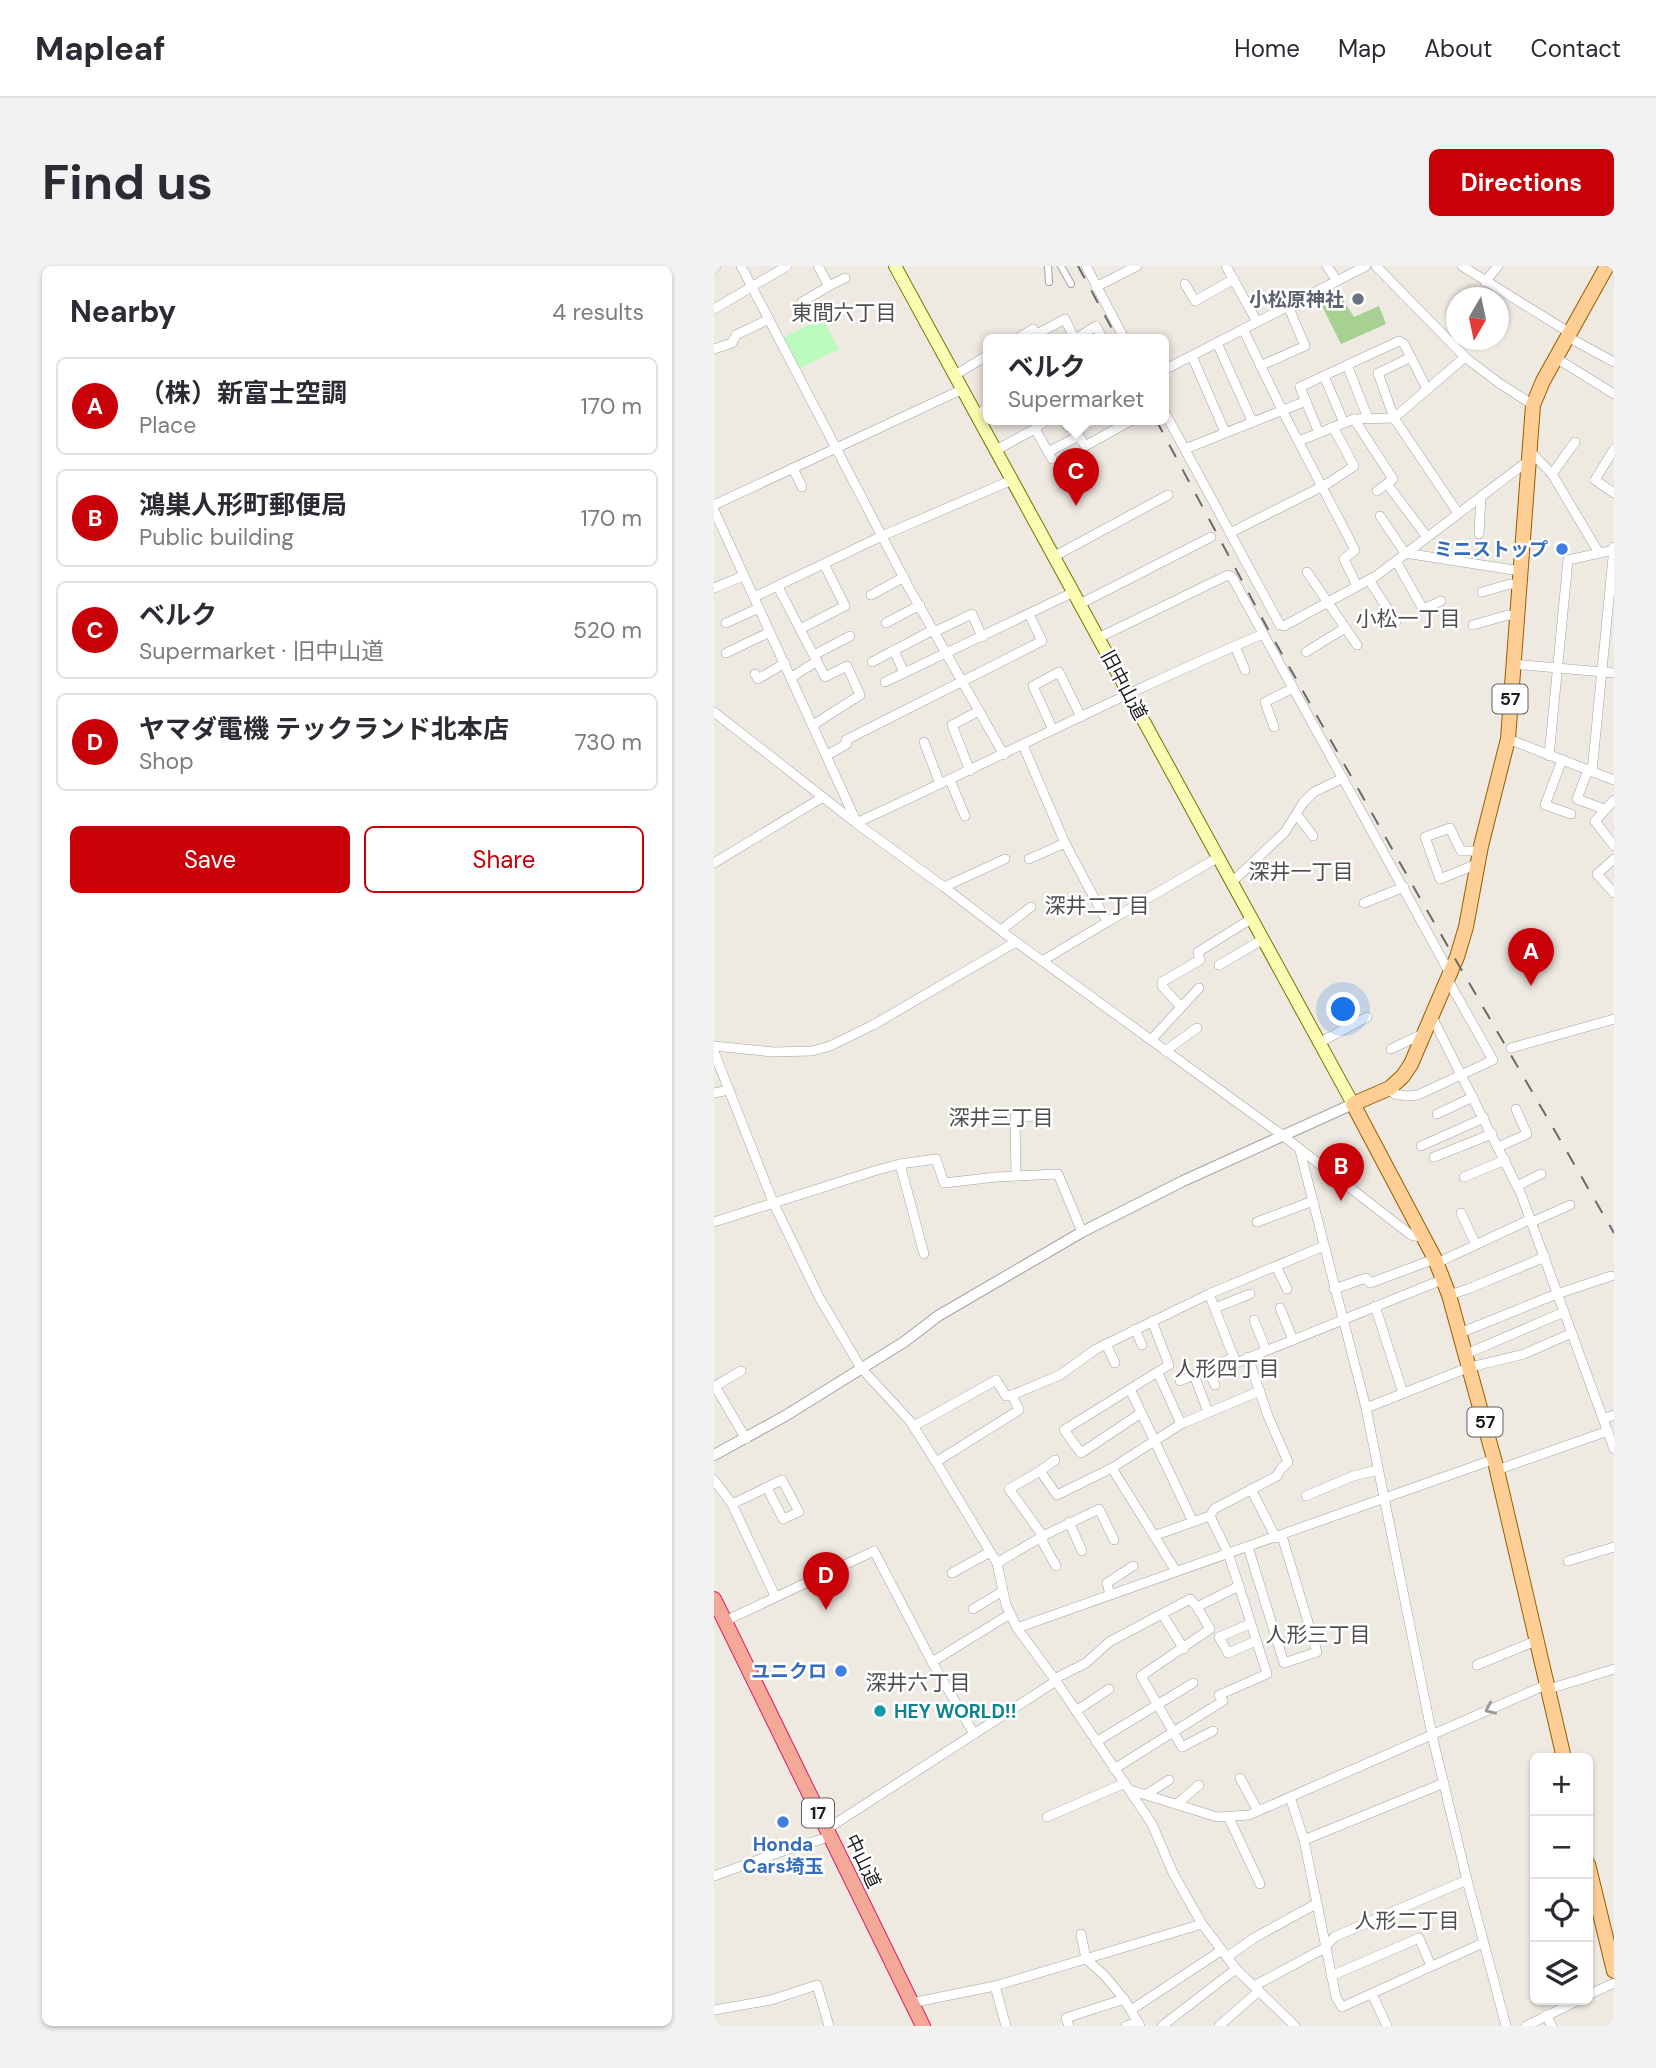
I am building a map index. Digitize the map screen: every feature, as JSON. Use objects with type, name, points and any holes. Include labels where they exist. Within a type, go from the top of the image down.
[{"type":"highway","name":"中山道","points":[[714,1599],[719,1620],[915,2026]]},
{"type":"highway","name":"中山道","points":[[824,1834],[923,2026]]},
{"type":"main road","name":"旧中山道","points":[[895,266],[1353,1104]]},
{"type":"main road","name":"57","points":[[1563,1753],[1496,1465],[1469,1360],[1444,1279],[1353,1104],[1390,1088],[1403,1076],[1424,1037],[1450,976],[1466,927],[1478,858],[1508,739],[1534,405],[1542,382],[1607,266]]},
{"type":"main road","points":[[1592,1879],[1609,1936],[1614,1971]]},
{"type":"street","points":[[741,266],[904,578],[1003,755]]},
{"type":"street","points":[[714,309],[787,266]]},
{"type":"street","points":[[818,266],[830,286]]},
{"type":"street","points":[[1048,266],[1049,282]]},
{"type":"street","points":[[1061,266],[1071,284]]},
{"type":"street","points":[[1086,266],[1122,334]]},
{"type":"street","points":[[1096,287],[1137,266]]},
{"type":"street","points":[[1226,266],[1257,322]]},
{"type":"street","points":[[1326,266],[1337,281]]},
{"type":"street","points":[[1169,368],[1366,266]]},
{"type":"street","points":[[1376,266],[1465,356],[1499,383],[1534,405]]},
{"type":"street","points":[[1462,266],[1614,362]]},
{"type":"street","points":[[1485,282],[1497,266]]},
{"type":"street","points":[[802,302],[845,278]]},
{"type":"street","points":[[1185,284],[1195,301],[1234,279]]},
{"type":"street","points":[[1260,366],[1305,346],[1288,306]]},
{"type":"street","points":[[1043,334],[1065,319],[1072,334]]},
{"type":"street","points":[[714,349],[732,343],[736,335],[767,320]]},
{"type":"street","points":[[1083,334],[1096,326],[1100,334]]},
{"type":"street","points":[[1243,329],[1355,550],[1344,559],[1357,586]]},
{"type":"street","points":[[1319,433],[1300,387],[1398,341],[1404,344],[1427,389]]},
{"type":"street","points":[[1217,343],[1252,421]]},
{"type":"street","points":[[1192,356],[1225,432]]},
{"type":"street","points":[[1299,441],[1354,419],[1394,418],[1465,356]]},
{"type":"street","points":[[1410,357],[1378,373],[1394,418],[1458,513]]},
{"type":"street","points":[[1556,358],[1614,394]]},
{"type":"street","points":[[955,375],[983,359]]},
{"type":"street","points":[[1347,365],[1368,418]]},
{"type":"street","points":[[1324,376],[1344,423]]},
{"type":"street","points":[[714,505],[962,389]]},
{"type":"street","points":[[1185,449],[1306,401]]},
{"type":"street","points":[[976,415],[983,411]]},
{"type":"street","points":[[1354,419],[1393,480],[1377,491]]},
{"type":"street","points":[[1169,420],[1280,625],[1284,626],[1369,580],[1481,496],[1529,456],[1552,474],[1599,553]]},
{"type":"street","points":[[996,450],[1040,425]]},
{"type":"street","points":[[1035,429],[1050,456],[1079,436],[1086,446],[1123,425]]},
{"type":"street","points":[[1230,533],[1354,466],[1333,428]]},
{"type":"street","points":[[1552,474],[1575,443]]},
{"type":"street","points":[[1614,449],[1595,480],[1614,492]]},
{"type":"street","points":[[793,468],[802,487]]},
{"type":"street","points":[[754,597],[882,536],[1012,480]]},
{"type":"street","points":[[1388,485],[1427,537]]},
{"type":"street","points":[[1055,556],[1168,495]]},
{"type":"street","points":[[1479,534],[1481,496]]},
{"type":"street","points":[[714,510],[856,823]]},
{"type":"street","points":[[1380,516],[1405,553],[1520,578]]},
{"type":"street","points":[[885,682],[1029,614],[1077,598],[1211,537]]},
{"type":"street","points":[[1549,756],[1568,560],[1614,549],[1590,771],[1577,799],[1604,809]]},
{"type":"street","points":[[1396,561],[1423,609],[1441,601]]},
{"type":"street","points":[[800,629],[845,606],[824,564]]},
{"type":"street","points":[[1307,572],[1357,645]]},
{"type":"street","points":[[1098,638],[1228,575],[1232,577],[1404,887],[1493,1060],[1418,1095],[1394,1094],[1390,1088]]},
{"type":"street","points":[[714,588],[743,576]]},
{"type":"street","points":[[871,595],[904,578]]},
{"type":"street","points":[[1482,592],[1510,584],[1520,578]]},
{"type":"street","points":[[1369,580],[1396,622]]},
{"type":"street","points":[[778,587],[825,677],[847,666],[860,695],[813,725]]},
{"type":"street","points":[[886,623],[920,606]]},
{"type":"street","points":[[726,623],[759,608]]},
{"type":"street","points":[[872,662],[972,614],[982,637]]},
{"type":"street","points":[[827,755],[848,744],[846,740],[1042,641],[1029,614]]},
{"type":"street","points":[[1473,625],[1517,615]]},
{"type":"street","points":[[1306,652],[1345,628]]},
{"type":"street","points":[[726,653],[770,632]]},
{"type":"street","points":[[856,823],[1128,694],[1263,634]]},
{"type":"street","points":[[792,677],[815,658],[850,636]]},
{"type":"street","points":[[1235,646],[1245,670]]},
{"type":"street","points":[[894,650],[904,673]]},
{"type":"street","points":[[755,674],[758,679],[785,663]]},
{"type":"street","points":[[1513,664],[1614,673]]},
{"type":"street","points":[[1053,730],[1032,686],[1059,672],[1081,716]]},
{"type":"street","points":[[1274,727],[1265,702],[1293,688]]},
{"type":"street","points":[[714,712],[856,823],[1282,1136],[1411,1235],[1425,1238]]},
{"type":"street","points":[[970,771],[952,726],[979,712]]},
{"type":"street","points":[[1508,739],[1614,780]]},
{"type":"street","points":[[924,742],[965,816]]},
{"type":"street","points":[[1023,745],[1065,843],[1107,922]]},
{"type":"street","points":[[1562,760],[1545,805],[1571,814]]},
{"type":"street","points":[[1231,883],[1285,832],[1314,792],[1343,778]]},
{"type":"street","points":[[714,863],[822,797]]},
{"type":"street","points":[[1614,800],[1595,821],[1614,846]]},
{"type":"street","points":[[1297,815],[1313,836]]},
{"type":"street","points":[[1450,828],[1461,851],[1478,858],[1440,879],[1425,837],[1450,828]]},
{"type":"street","points":[[1029,859],[1065,843]]},
{"type":"street","points":[[1042,961],[1217,858]]},
{"type":"street","points":[[944,887],[1005,859]]},
{"type":"street","points":[[1614,859],[1597,874],[1614,893]]},
{"type":"street","points":[[1364,903],[1404,887]]},
{"type":"street","points":[[1001,930],[1031,907]]},
{"type":"street","points":[[1180,1006],[1162,986],[1162,982],[1200,960],[1198,952],[1251,919]]},
{"type":"street","points":[[1219,965],[1262,940]]},
{"type":"street","points":[[714,1046],[773,1052],[812,1051],[830,1046],[1016,942]]},
{"type":"street","points":[[1150,1040],[1199,989]]},
{"type":"street","points":[[1319,1043],[1367,1017]]},
{"type":"street","points":[[1432,1017],[1463,1074],[1532,1221],[1613,1445]]},
{"type":"street","points":[[1511,1048],[1614,1019]]},
{"type":"street","points":[[1165,1051],[1197,1028]]},
{"type":"street","points":[[1391,1049],[1420,1035],[1424,1037]]},
{"type":"street","points":[[714,1052],[774,1202],[819,1297],[861,1368],[914,1426],[997,1563],[1010,1614],[1017,1628],[1152,1824],[1173,1873],[1202,1924],[1236,1969],[1295,2026]]},
{"type":"street","points":[[714,1093],[729,1090]]},
{"type":"street","points":[[1437,1114],[1473,1097]]},
{"type":"street","points":[[714,1455],[747,1439],[904,1342],[948,1310],[1082,1232],[1140,1202],[1353,1104]]},
{"type":"street","points":[[1498,1147],[1527,1134],[1516,1109]]},
{"type":"street","points":[[1016,1176],[1015,1116],[1039,1116]]},
{"type":"street","points":[[1421,1146],[1484,1118]]},
{"type":"street","points":[[1434,1157],[1492,1134]]},
{"type":"street","points":[[1300,1151],[1366,1408],[1432,1735],[1506,2026]]},
{"type":"street","points":[[714,1222],[900,1164],[936,1158],[944,1183],[1058,1174],[1082,1232]]},
{"type":"street","points":[[1464,1177],[1505,1160]]},
{"type":"street","points":[[900,1164],[924,1254]]},
{"type":"street","points":[[1517,1186],[1541,1174]]},
{"type":"street","points":[[1256,1222],[1312,1201]]},
{"type":"street","points":[[1334,1289],[1366,1278],[1370,1283],[1436,1261],[1570,1205]]},
{"type":"street","points":[[1461,1213],[1476,1245]]},
{"type":"street","points":[[914,1426],[996,1380],[1006,1396],[1060,1375],[1106,1344],[1135,1329],[1209,1293],[1324,1246]]},
{"type":"street","points":[[1449,1295],[1545,1257]]},
{"type":"street","points":[[1276,1266],[1287,1289]]},
{"type":"street","points":[[1460,1333],[1611,1276]]},
{"type":"street","points":[[1209,1293],[1236,1363],[1444,1279]]},
{"type":"street","points":[[1215,1308],[1250,1294]]},
{"type":"street","points":[[1376,1306],[1403,1393]]},
{"type":"street","points":[[1280,1308],[1293,1340]]},
{"type":"street","points":[[1366,1408],[1403,1393],[1564,1312]]},
{"type":"street","points":[[1254,1320],[1266,1350]]},
{"type":"street","points":[[1141,1413],[1081,1453],[1064,1430],[1168,1365],[1152,1321]]},
{"type":"street","points":[[1135,1329],[1142,1345]]},
{"type":"street","points":[[1469,1360],[1524,1354],[1572,1333]]},
{"type":"street","points":[[1106,1344],[1115,1363]]},
{"type":"street","points":[[1180,1381],[1234,1357]]},
{"type":"street","points":[[1156,1535],[1210,1516],[1214,1509],[1278,1476],[1288,1462],[1248,1357]]},
{"type":"street","points":[[1207,1369],[1215,1385]]},
{"type":"street","points":[[741,1371],[715,1386],[747,1439]]},
{"type":"street","points":[[1158,1373],[1181,1424]]},
{"type":"street","points":[[1194,1375],[1208,1412]]},
{"type":"street","points":[[1130,1389],[1193,1522]]},
{"type":"street","points":[[1040,1471],[1057,1495],[1112,1468],[1181,1424],[1260,1391]]},
{"type":"street","points":[[936,1462],[1019,1410],[1012,1395]]},
{"type":"street","points":[[1603,1419],[1614,1415]]},
{"type":"street","points":[[1017,1628],[1384,1500],[1608,1431]]},
{"type":"street","points":[[1055,1460],[1009,1489],[1043,1536],[1043,1543],[1056,1566]]},
{"type":"street","points":[[1112,1468],[1156,1535],[1176,1572]]},
{"type":"street","points":[[1306,1496],[1353,1476],[1378,1471]]},
{"type":"street","points":[[714,1480],[732,1504],[775,1596]]},
{"type":"street","points":[[732,1504],[767,1488]]},
{"type":"street","points":[[1248,1547],[1284,1663],[1317,1652],[1279,1537],[1251,1489]]},
{"type":"street","points":[[997,1563],[1069,1522],[1099,1509],[1114,1540]]},
{"type":"street","points":[[1114,1769],[1223,1701],[1219,1695],[1267,1674],[1239,1586],[1210,1516]]},
{"type":"street","points":[[1069,1522],[1082,1551]]},
{"type":"street","points":[[1568,1561],[1614,1546]]},
{"type":"street","points":[[719,1620],[874,1551],[932,1662],[974,1734]]},
{"type":"street","points":[[951,1573],[990,1552]]},
{"type":"street","points":[[1110,1595],[1108,1583],[1133,1566]]},
{"type":"street","points":[[1197,1607],[1239,1586]]},
{"type":"street","points":[[973,1609],[1003,1591]]},
{"type":"street","points":[[714,1876],[824,1834],[1055,1680],[1086,1663],[1109,1642],[1190,1599],[1210,1629],[1141,1676],[1182,1747],[1213,1731]]},
{"type":"street","points":[[932,1662],[1010,1614]]},
{"type":"street","points":[[1162,1614],[1184,1649]]},
{"type":"street","points":[[1250,1624],[1219,1637],[1228,1653],[1256,1641]]},
{"type":"street","points":[[1477,1665],[1538,1640]]},
{"type":"street","points":[[1047,1818],[1128,1787],[1217,1817],[1249,1815],[1549,1686],[1614,1669]]},
{"type":"street","points":[[1096,1742],[1193,1684]]},
{"type":"street","points":[[1076,1711],[1109,1689]]},
{"type":"street","points":[[1240,1778],[1258,1811]]},
{"type":"street","points":[[1147,1794],[1170,1780]]},
{"type":"street","points":[[1304,1840],[1444,1783]]},
{"type":"street","points":[[1177,1804],[1199,1785]]},
{"type":"street","points":[[1290,1797],[1304,1840],[1336,1997],[1342,2007],[1483,1943]]},
{"type":"street","points":[[1228,1816],[1260,1884]]},
{"type":"street","points":[[1219,2026],[1256,1989],[1325,1948],[1334,1937],[1467,1880]]},
{"type":"street","points":[[1131,2010],[1225,1953],[1316,1904]]},
{"type":"street","points":[[911,2003],[995,1986],[1202,1924]]},
{"type":"street","points":[[1081,1934],[1086,1959],[1124,1999],[1139,2024],[1126,2026]]},
{"type":"street","points":[[1331,1976],[1419,1938],[1431,1966]]},
{"type":"street","points":[[1162,2026],[1236,1969]]},
{"type":"street","points":[[1593,1994],[1614,1983]]},
{"type":"street","points":[[714,2010],[771,2000],[817,1985],[829,2026]]},
{"type":"street","points":[[995,1986],[1006,2026]]},
{"type":"street","points":[[1371,1994],[1387,2026]]},
{"type":"street","points":[[1069,2026],[1066,2018],[1124,1999]]},
{"type":"street","points":[[1526,2026],[1568,2005]]},
{"type":"street","points":[[1546,2015],[1552,2026]]},
{"type":"green space","points":[[1336,289],[1354,317],[1379,306],[1386,324],[1341,344],[1318,298]]},
{"type":"green space","points":[[822,318],[839,349],[798,369],[783,338]]},
{"type":"railway","points":[[1078,266],[1115,334]]},
{"type":"railway","points":[[1159,425],[1269,631],[1614,1233]]},
{"type":"place","name":"小松原神社","points":[[1358,299]]},
{"type":"place","name":"ベルク","points":[[1076,506]]},
{"type":"place","name":"ミニストップ","points":[[1562,549]]},
{"type":"place","name":"（株）新富士空調","points":[[1531,986]]},
{"type":"place","name":"鴻巣人形町郵便局","points":[[1341,1201]]},
{"type":"place","name":"ヤマダ電機 テックランド北本店","points":[[826,1610]]},
{"type":"place","name":"ユニクロ","points":[[841,1671]]},
{"type":"place","name":"HEY WORLD!!","points":[[880,1711]]},
{"type":"place","name":"Honda Cars埼玉","points":[[783,1822]]},
{"type":"district","name":"東間六丁目","points":[[844,313]]},
{"type":"district","name":"小松一丁目","points":[[1408,619]]},
{"type":"district","name":"深井一丁目","points":[[1301,872]]},
{"type":"district","name":"深井二丁目","points":[[1097,906]]},
{"type":"district","name":"深井三丁目","points":[[1001,1118]]},
{"type":"district","name":"人形四丁目","points":[[1227,1369]]},
{"type":"district","name":"人形三丁目","points":[[1318,1635]]},
{"type":"district","name":"深井六丁目","points":[[918,1683]]},
{"type":"district","name":"人形二丁目","points":[[1407,1921]]}]
